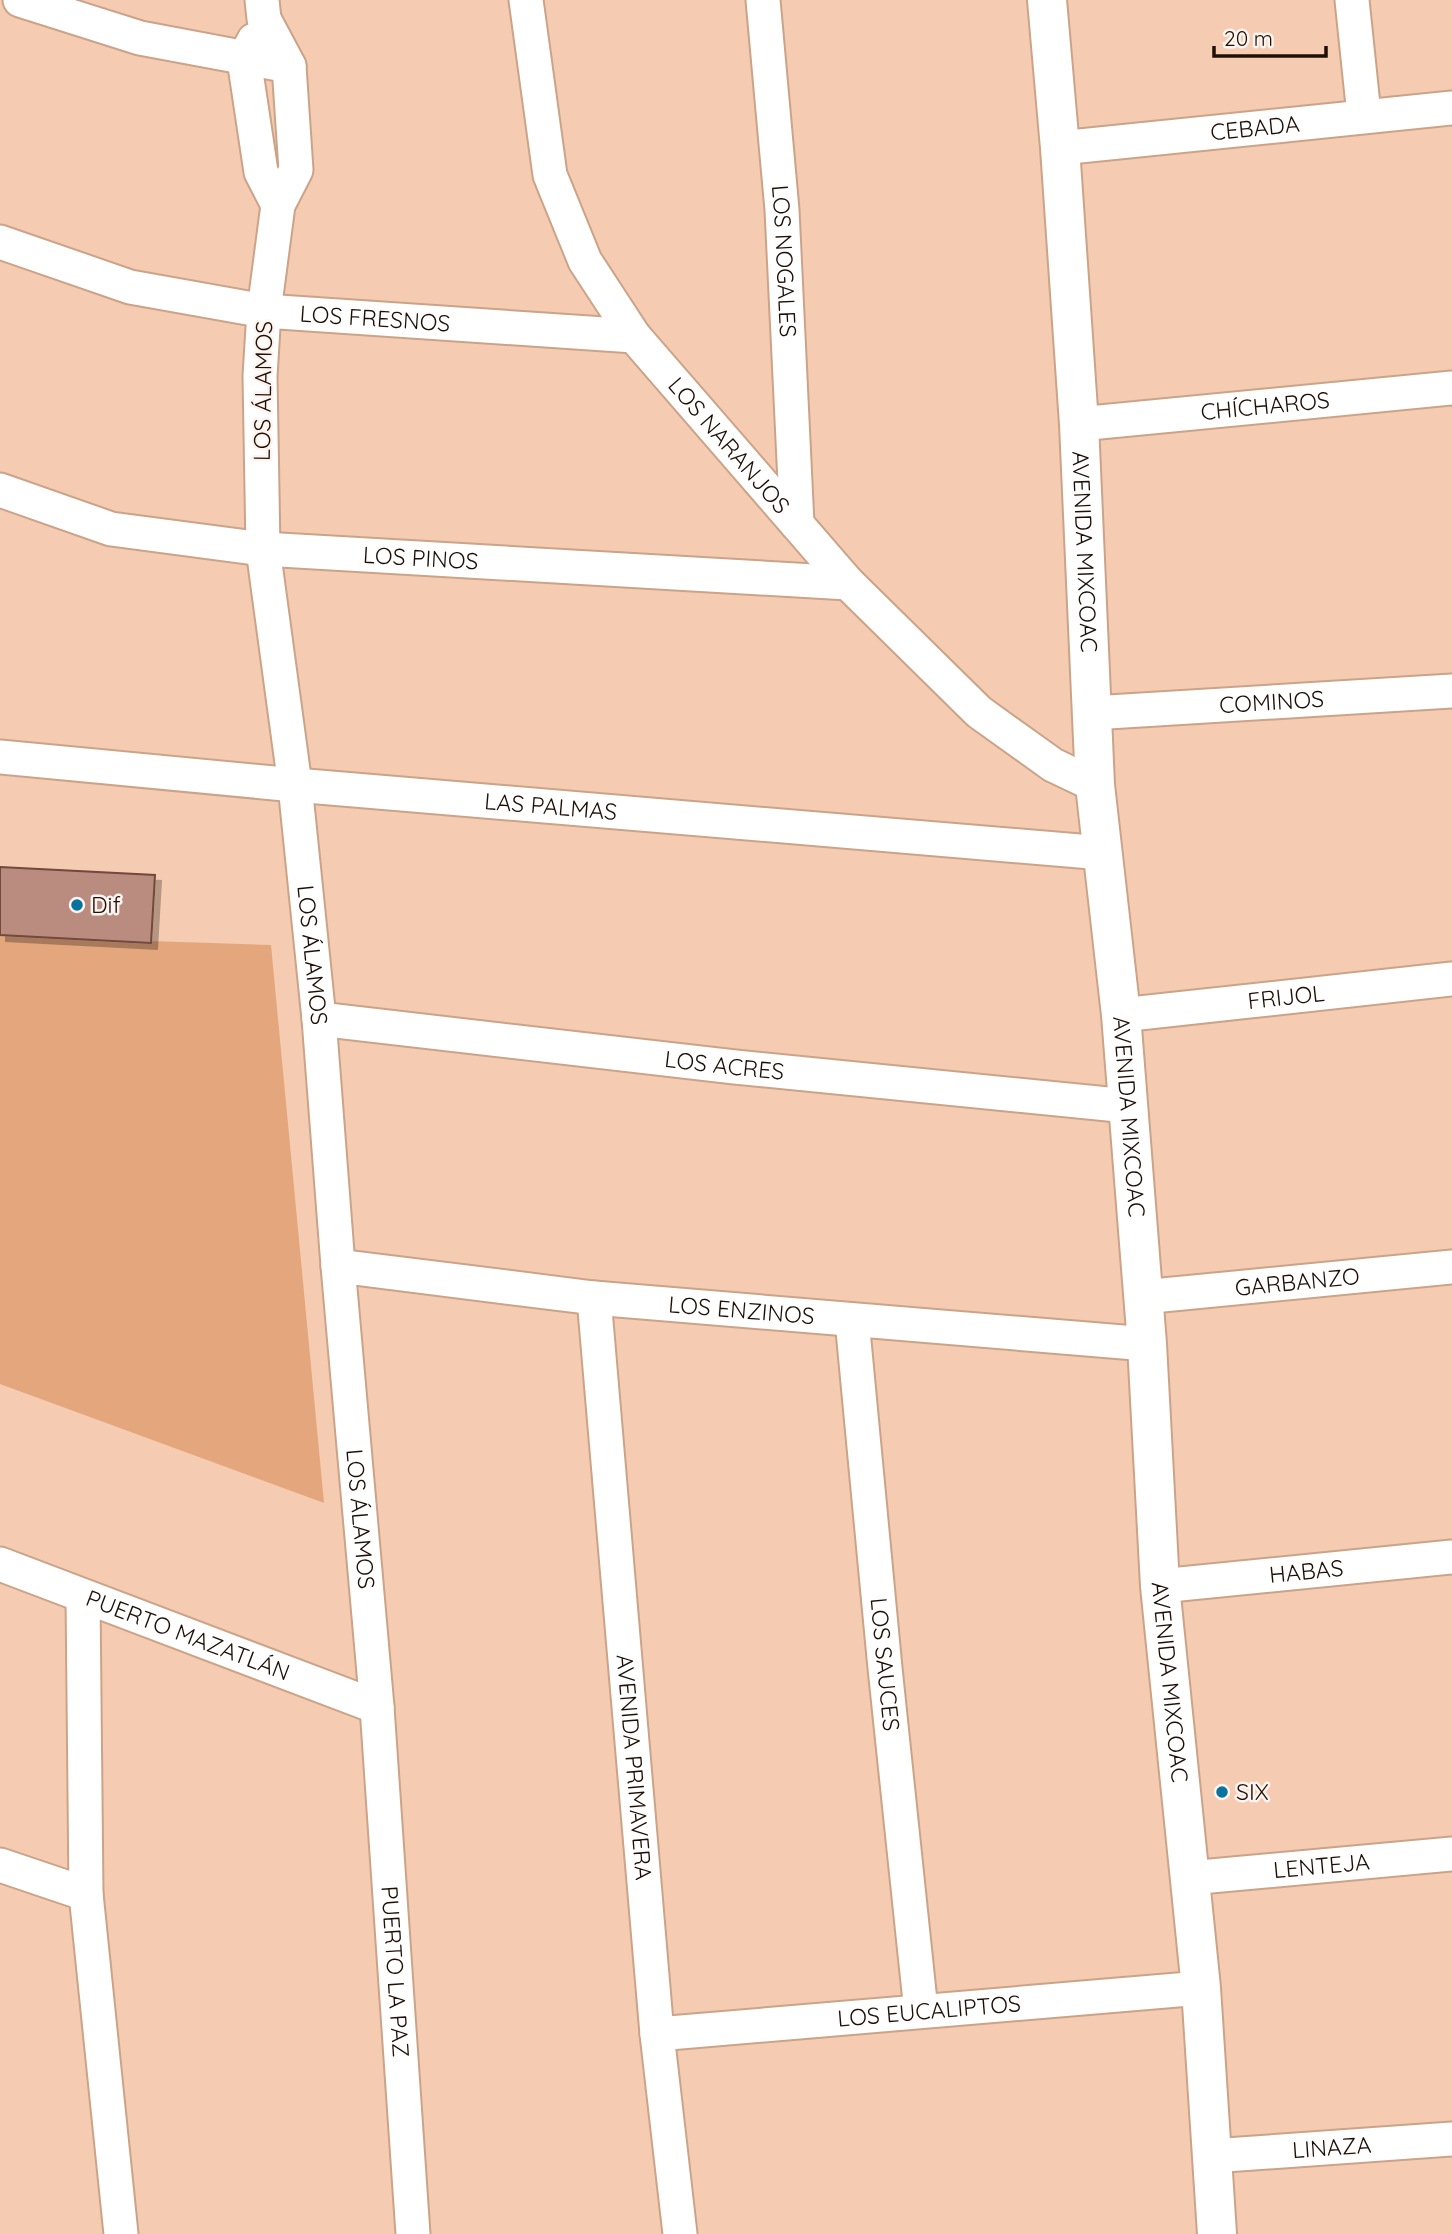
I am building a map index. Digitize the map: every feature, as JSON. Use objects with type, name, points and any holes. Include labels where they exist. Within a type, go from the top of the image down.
[{"type":"street","points":[[20,0],[140,38],[289,66]]},
{"type":"street","name":"LOS NARANJOS","points":[[526,0],[550,175],[585,261],[634,336],[848,583],[979,712],[1053,765],[1095,785]]},
{"type":"street","name":"LOS NOGALES","points":[[763,0],[782,210],[797,524]]},
{"type":"street","name":"AVENIDA MIXCOAC","points":[[1047,0],[1079,424],[1095,785],[1121,1015],[1147,1344],[1160,1587],[1201,1988],[1217,2234]]},
{"type":"street","points":[[1352,0],[1363,115]]},
{"type":"street","points":[[263,9],[244,59],[261,172],[278,205]]},
{"type":"street","points":[[263,9],[289,66]]},
{"type":"street","name":"LOS ÁLAMOS","points":[[289,66],[296,170],[278,205],[264,311],[260,376],[263,549],[295,785],[319,1019],[377,1707]]},
{"type":"street","name":"CEBADA","points":[[1060,148],[1452,108]]},
{"type":"street","name":"LOS FRESNOS","points":[[0,242],[130,287],[264,311],[634,336]]},
{"type":"street","name":"CHÍCHAROS","points":[[1079,424],[1452,388]]},
{"type":"street","name":"LOS PINOS","points":[[0,490],[111,529],[263,549],[848,583]]},
{"type":"street","name":"COMINOS","points":[[1093,713],[1452,691]]},
{"type":"street","name":"LAS PALMAS","points":[[0,757],[295,785],[1103,853]]},
{"type":"street","name":"FRIJOL","points":[[1121,1015],[1452,979]]},
{"type":"street","name":"LOS ACRES","points":[[319,1019],[735,1067],[1128,1106]]},
{"type":"street","name":"LOS ENZINOS","points":[[338,1266],[594,1298],[1147,1344]]},
{"type":"street","name":"GARBANZO","points":[[1142,1297],[1452,1267]]},
{"type":"street","name":"AVENIDA PRIMAVERA","points":[[594,1298],[657,2035],[680,2234]]},
{"type":"street","name":"LOS SAUCES","points":[[852,1320],[885,1668],[922,2011]]},
{"type":"street","name":"HABAS","points":[[1160,1587],[1452,1557]]},
{"type":"street","name":"PUERTO MAZATLÁN","points":[[0,1564],[377,1707]]},
{"type":"street","points":[[83,1597],[86,1894],[121,2234]]},
{"type":"street","name":"PUERTO LA PAZ","points":[[377,1707],[413,2234]]},
{"type":"street","name":"LENTEJA","points":[[1189,1878],[1452,1854]]},
{"type":"street","points":[[0,1865],[86,1894]]},
{"type":"street","name":"LOS EUCALIPTOS","points":[[657,2035],[1201,1988]]},
{"type":"street","name":"LINAZA","points":[[1211,2156],[1452,2139]]},
{"type":"shaded area","points":[[0,936],[271,945],[324,1503],[0,1384]]},
{"type":"building","name":"Dif","points":[[0,867],[155,875],[151,943],[0,935]]},
{"type":"place","name":"Dif","points":[[77,905]]},
{"type":"place","name":"SIX","points":[[1222,1792]]}]
